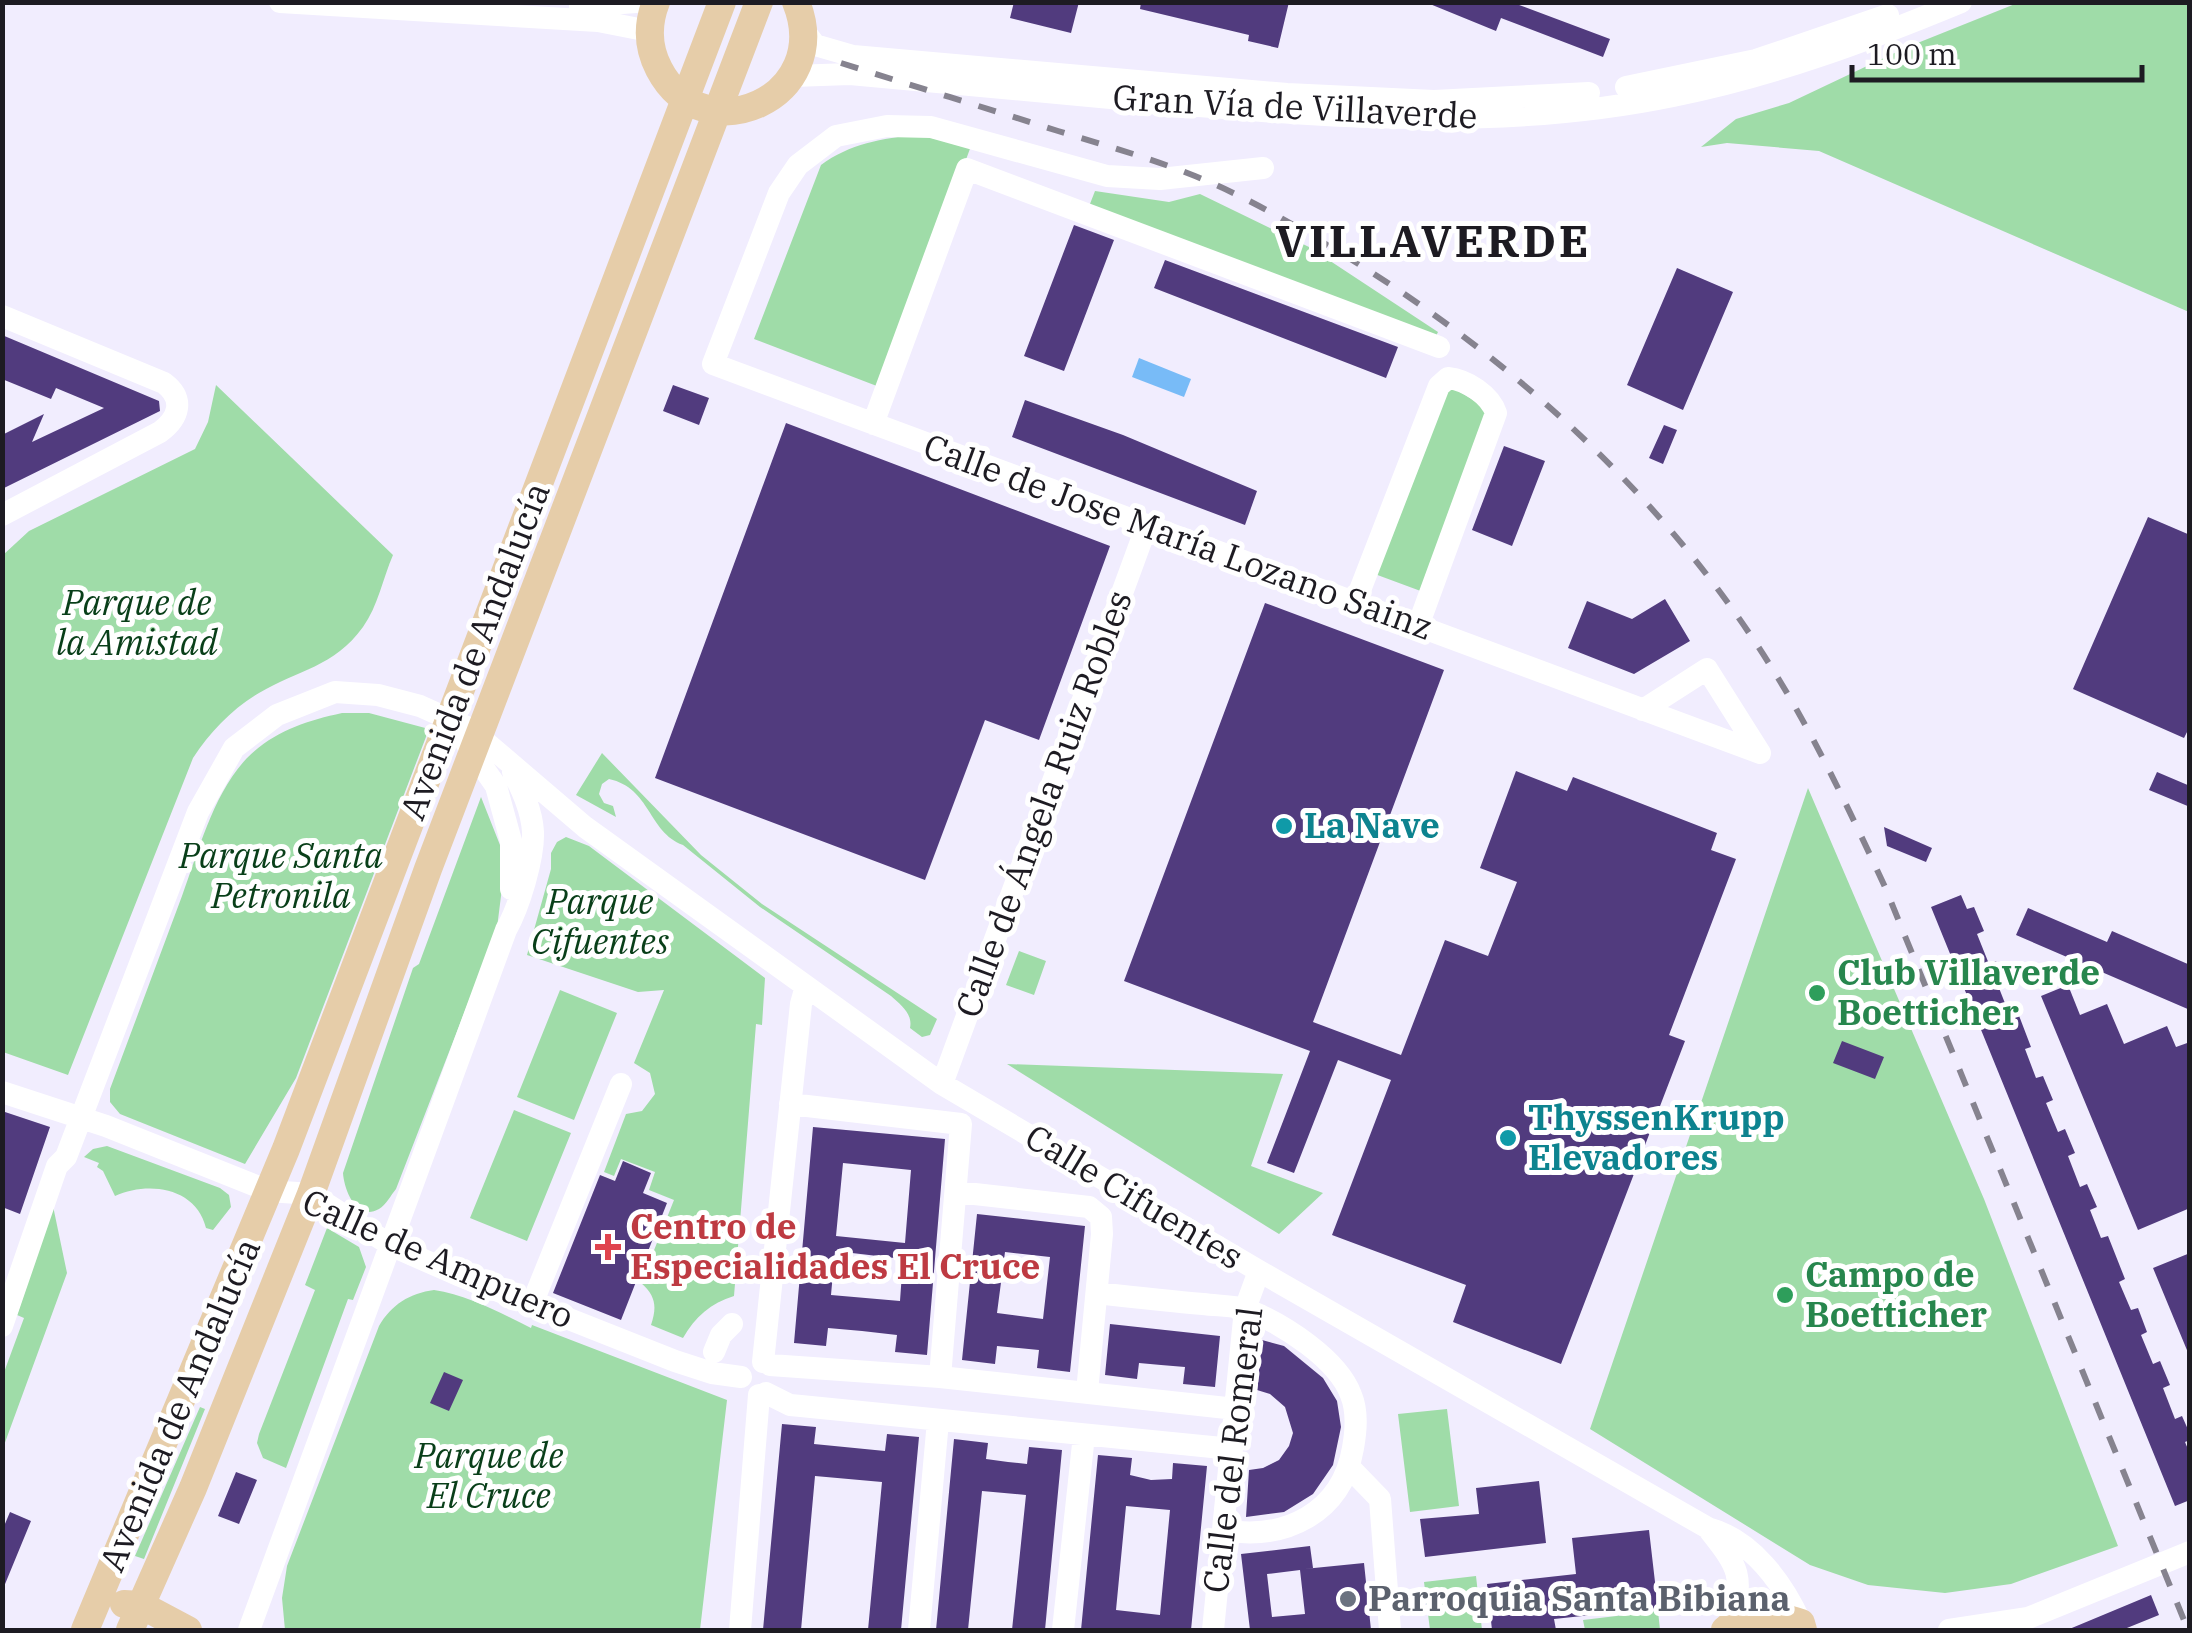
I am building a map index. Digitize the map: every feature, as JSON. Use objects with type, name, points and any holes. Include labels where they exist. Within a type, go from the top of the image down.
[{"type":"main road","points":[[656,2],[649,31],[653,58],[665,81],[685,99],[719,112],[756,106],[777,94],[794,76],[802,56],[804,32],[796,2]]},
{"type":"main road","name":"Avenida de Andalucía","points":[[66,1630],[90,1599],[270,1191],[722,2]]},
{"type":"main road","name":"Avenida de Andalucía","points":[[136,1618],[212,1443],[310,1194],[428,869],[759,2]]},
{"type":"main road","points":[[90,1599],[136,1618],[188,1630]]},
{"type":"main road","name":"Avenida de Andalucía","points":[[85,1630],[90,1599]]},
{"type":"main road","points":[[1728,1626],[1777,1614],[1802,1627]]},
{"type":"street","points":[[280,2],[598,20],[649,31]]},
{"type":"street","points":[[530,2],[599,7],[636,2]]},
{"type":"street","name":"Gran Vía de Villaverde","points":[[804,32],[815,45],[852,56],[1270,93],[1434,101],[1586,93],[1704,73],[1815,42],[1919,2]]},
{"type":"street","name":"Gran Vía de Villaverde","points":[[794,76],[850,74],[1279,113],[1492,118],[1669,97],[1762,76],[1830,55],[1961,2]]},
{"type":"street","name":"Calle de Jose María Lozano Sainz","points":[[978,138],[930,128],[887,126],[836,136],[798,165],[778,193],[713,364],[1760,754],[1707,669],[1643,710]]},
{"type":"street","points":[[873,424],[978,138],[1107,176],[1160,180],[1263,168]]},
{"type":"street","points":[[967,169],[1439,347]]},
{"type":"street","points":[[2,316],[164,383],[177,400],[178,413],[172,424],[2,515]]},
{"type":"street","points":[[1355,603],[1439,386],[1448,378],[1462,379],[1493,403],[1496,414],[1418,626]]},
{"type":"street","name":"Calle de Ángela Ruiz Robles","points":[[942,1084],[1147,525]]},
{"type":"street","points":[[2,1326],[57,1166],[66,1157],[198,812],[234,748],[277,715],[335,692],[378,694],[420,706],[489,760],[530,802],[533,834],[516,912],[506,930],[249,1630]]},
{"type":"street","name":"Calle Cifuentes","points":[[420,706],[469,728],[510,764],[530,802],[585,827],[942,1084],[1259,1271],[1743,1545],[1789,1597],[1802,1627]]},
{"type":"street","points":[[463,740],[496,786],[508,832],[513,874],[506,930]]},
{"type":"street","points":[[508,832],[530,802]]},
{"type":"street","points":[[533,834],[559,824],[585,827]]},
{"type":"street","points":[[740,1630],[763,1394],[775,1380],[766,1363],[790,1104],[806,986]]},
{"type":"street","points":[[532,1304],[621,1084]]},
{"type":"street","name":"Calle de Ampuero","points":[[2,1092],[79,1117],[270,1191],[310,1194],[392,1246],[675,1361],[741,1377]]},
{"type":"street","points":[[790,1104],[960,1124],[940,1377]]},
{"type":"street","points":[[957,1192],[1089,1207],[1101,1217],[1086,1392]]},
{"type":"street","name":"Calle del Romeral","points":[[1213,1630],[1246,1309],[1259,1271]]},
{"type":"street","points":[[1096,1293],[1246,1309],[1293,1335],[1327,1360],[1351,1394],[1357,1426],[1350,1468],[1330,1501],[1283,1530],[1223,1530]]},
{"type":"street","points":[[714,1352],[732,1324]]},
{"type":"street","points":[[1232,1449],[790,1404],[744,1388],[741,1377],[748,1364],[766,1363],[1236,1408]]},
{"type":"street","points":[[920,1630],[938,1421]]},
{"type":"street","points":[[1063,1630],[1084,1436]]},
{"type":"street","points":[[1350,1468],[1380,1498],[1390,1630]]},
{"type":"street","name":"Calle Cifuentes","points":[[1708,1528],[1737,1571],[1741,1586],[1728,1626]]},
{"type":"street","points":[[1949,1630],[2001,1628],[2190,1552]]},
{"type":"green space","points":[[2020,2],[2189,3],[2189,312],[1819,151],[1727,143],[1701,147],[1736,119],[1789,103],[1905,48]]},
{"type":"green space","points":[[917,135],[971,146],[882,388],[754,339],[821,165],[867,143]]},
{"type":"green space","points":[[1095,191],[1169,202],[1200,194],[1309,247],[1438,332],[1435,338],[1088,209]]},
{"type":"green space","name":"Parque de la Amistad","points":[[216,385],[393,555],[373,610],[352,640],[328,659],[240,706],[214,730],[193,758],[68,1075],[3,1052],[3,555],[29,531],[195,449],[208,422]]},
{"type":"green space","points":[[1448,385],[1490,410],[1426,593],[1372,573]]},
{"type":"green space","name":"Parque Santa Petronila","points":[[342,713],[369,713],[429,729],[296,1078],[245,1164],[120,1114],[110,1102],[110,1089],[201,842],[225,788],[247,758],[268,741],[303,724]]},
{"type":"green space","points":[[602,753],[701,855],[762,904],[937,1019],[930,1035],[922,1037],[910,1028],[908,1014],[891,996],[760,907],[671,839],[642,800],[623,784],[609,779],[602,784],[599,794],[604,803],[613,806],[616,817],[576,795]]},
{"type":"green space","name":"Club Villaverde Boetticher","points":[[1808,788],[1984,1199],[2118,1546],[2011,1584],[1945,1593],[1868,1585],[1810,1565],[1590,1429]]},
{"type":"green space","points":[[481,797],[500,845],[504,872],[497,928],[396,1189],[379,1209],[364,1211],[349,1195],[343,1173],[413,968],[419,964]]},
{"type":"green space","name":"Parque Cifuentes","points":[[566,837],[589,846],[765,978],[762,1025],[756,1024],[734,1296],[704,1312],[683,1338],[651,1325],[654,1302],[641,1283],[674,1200],[649,1190],[655,1172],[621,1159],[614,1176],[604,1172],[626,1114],[642,1111],[655,1094],[650,1073],[634,1063],[664,990],[638,992],[527,955],[551,869],[551,853],[557,842]]},
{"type":"green space","points":[[1019,951],[1046,961],[1034,995],[1006,985]]},
{"type":"green space","points":[[560,990],[617,1013],[574,1120],[517,1097]]},
{"type":"green space","points":[[1007,1064],[1283,1074],[1251,1166],[1323,1193],[1279,1234]]},
{"type":"green space","points":[[514,1110],[571,1133],[527,1241],[470,1218]]},
{"type":"green space","points":[[107,1146],[220,1188],[229,1195],[231,1207],[213,1230],[206,1228],[192,1204],[169,1191],[142,1189],[115,1196],[97,1167],[99,1163],[84,1157],[93,1149]]},
{"type":"green space","points":[[53,1206],[67,1273],[3,1448],[3,1375],[24,1318],[17,1315]]},
{"type":"green space","points":[[327,1228],[359,1247],[366,1267],[353,1300],[348,1299],[286,1468],[263,1458],[257,1443],[315,1290],[305,1285]]},
{"type":"green space","name":"Parque de El Cruce","points":[[434,1290],[472,1300],[531,1328],[532,1325],[727,1400],[700,1630],[285,1630],[282,1598],[287,1566],[379,1326],[402,1301]]},
{"type":"green space","points":[[200,1407],[205,1409],[144,1559],[135,1556]]},
{"type":"green space","points":[[1447,1409],[1459,1506],[1410,1512],[1398,1414]]},
{"type":"green space","points":[[1476,1576],[1482,1630],[1430,1630],[1424,1582]]},
{"type":"green space","points":[[1658,1611],[1660,1630],[1585,1630],[1583,1620]]},
{"type":"water","points":[[1139,358],[1191,379],[1184,397],[1132,377]]},
{"type":"building","points":[[1014,2],[1079,2],[1071,33],[1010,18]]},
{"type":"building","points":[[1141,2],[1289,2],[1278,48],[1248,41],[1249,35],[1140,9]]},
{"type":"building","points":[[1425,2],[1511,2],[1610,39],[1603,57],[1501,18],[1496,31]]},
{"type":"building","points":[[1074,225],[1114,240],[1064,371],[1024,356]]},
{"type":"building","points":[[1165,260],[1398,347],[1386,378],[1154,288]]},
{"type":"building","points":[[1677,268],[1733,292],[1683,410],[1627,385]]},
{"type":"building","points":[[2,335],[159,401],[160,411],[2,489],[2,435],[44,414],[32,442],[104,408],[56,388],[51,399],[2,379]]},
{"type":"building","points":[[673,385],[709,398],[699,425],[663,411]]},
{"type":"building","points":[[1025,400],[1123,435],[1257,491],[1245,525],[1012,437]]},
{"type":"building","points":[[786,423],[1110,546],[1039,740],[985,720],[925,880],[655,778]]},
{"type":"building","points":[[1664,425],[1677,430],[1663,464],[1649,458]]},
{"type":"building","points":[[1504,446],[1545,461],[1512,546],[1472,530]]},
{"type":"building","points":[[2148,517],[2190,535],[2190,726],[2184,738],[2073,689]]},
{"type":"building","points":[[1665,599],[1690,641],[1634,674],[1568,648],[1587,601],[1632,619]]},
{"type":"building","points":[[1265,603],[1444,670],[1313,1022],[1401,1055],[1445,940],[1488,956],[1517,882],[1480,868],[1516,771],[1567,791],[1573,777],[1717,833],[1711,850],[1736,859],[1669,1035],[1685,1041],[1561,1364],[1453,1322],[1466,1285],[1332,1235],[1391,1080],[1338,1060],[1294,1173],[1267,1163],[1310,1051],[1124,981]]},
{"type":"building","points":[[2157,772],[2190,786],[2190,807],[2149,790]]},
{"type":"building","points":[[1884,827],[1932,848],[1926,862],[1887,846]]},
{"type":"building","points":[[1961,895],[1967,909],[1974,907],[1984,931],[1977,934],[1989,964],[1996,961],[2006,985],[1999,988],[2010,1016],[2018,1013],[2031,1047],[2025,1049],[2036,1078],[2043,1076],[2053,1100],[2046,1103],[2058,1132],[2065,1129],[2075,1153],[2068,1156],[2080,1187],[2087,1184],[2097,1207],[2090,1210],[2101,1238],[2108,1236],[2125,1279],[2119,1282],[2131,1310],[2138,1308],[2147,1332],[2141,1335],[2153,1364],[2160,1361],[2170,1385],[2163,1388],[2175,1419],[2182,1416],[2190,1434],[2190,1440],[2185,1442],[2190,1454],[2190,1500],[2175,1506],[1931,907]]},
{"type":"building","points":[[2028,908],[2107,942],[2112,931],[2190,965],[2190,1010],[2016,935]]},
{"type":"building","points":[[2068,985],[2080,1015],[2107,1004],[2124,1044],[2167,1026],[2176,1047],[2190,1042],[2190,1208],[2138,1230],[2041,996]]},
{"type":"building","points":[[1842,1041],[1884,1057],[1875,1079],[1833,1063]]},
{"type":"building","points":[[2,1111],[50,1127],[20,1214],[2,1207]]},
{"type":"building","points":[[813,1127],[945,1139],[927,1355],[895,1352],[897,1335],[862,1331],[828,1328],[826,1346],[794,1343]],"holes":[[[843,1163],[911,1170],[905,1243],[836,1236]],[[835,1251],[903,1259],[900,1301],[831,1295]]]},
{"type":"building","name":"Centro de Especialidades El Cruce","points":[[623,1161],[651,1173],[643,1193],[667,1203],[621,1320],[553,1293],[600,1175],[615,1181]]},
{"type":"building","points":[[977,1214],[1085,1226],[1070,1372],[1037,1368],[1039,1350],[997,1346],[995,1364],[962,1360]],"holes":[[[1005,1252],[1050,1257],[1043,1319],[997,1313]]]},
{"type":"building","points":[[2190,1253],[2190,1355],[2189,1355],[2153,1268]]},
{"type":"building","points":[[1110,1324],[1220,1336],[1215,1387],[1183,1384],[1185,1367],[1139,1363],[1137,1379],[1105,1375]]},
{"type":"building","points":[[1262,1340],[1284,1346],[1323,1378],[1337,1401],[1341,1427],[1333,1465],[1313,1494],[1284,1512],[1246,1517],[1249,1470],[1279,1460],[1293,1433],[1285,1407],[1270,1394],[1257,1390]]},
{"type":"building","points":[[444,1372],[463,1380],[449,1411],[430,1403]]},
{"type":"building","points":[[782,1424],[816,1427],[814,1444],[885,1451],[887,1434],[919,1437],[901,1630],[868,1630],[882,1482],[815,1476],[801,1630],[763,1630]]},
{"type":"building","points":[[954,1439],[988,1443],[986,1459],[1027,1464],[1029,1447],[1062,1450],[1045,1630],[1012,1630],[1026,1495],[982,1491],[968,1630],[936,1630]]},
{"type":"building","points":[[1098,1455],[1132,1458],[1130,1475],[1151,1480],[1172,1479],[1173,1463],[1207,1466],[1191,1630],[1081,1630]],"holes":[[[1126,1506],[1170,1510],[1160,1615],[1116,1610]]]},
{"type":"building","points":[[236,1472],[257,1480],[239,1524],[218,1516]]},
{"type":"building","points":[[1539,1481],[1546,1543],[1425,1557],[1420,1519],[1479,1514],[1476,1488]]},
{"type":"building","points":[[10,1512],[31,1521],[3,1589],[2,1531]]},
{"type":"building","points":[[1649,1530],[1658,1608],[1554,1619],[1556,1630],[1492,1630],[1487,1584],[1576,1574],[1572,1538]]},
{"type":"building","points":[[1310,1546],[1313,1568],[1304,1569],[1364,1563],[1371,1630],[1250,1630],[1241,1554]],"holes":[[[1300,1570],[1305,1614],[1272,1617],[1267,1574]]]},
{"type":"building","points":[[2151,1595],[2159,1615],[2122,1630],[2067,1630]]},
{"type":"railway","points":[[841,63],[1161,163],[1264,208],[1395,288],[1521,382],[1580,435],[1687,550],[1735,613],[1793,703],[1885,887],[2188,1630]]},
{"type":"place","name":"La Nave","points":[[1284,826]]},
{"type":"place","name":"Club Villaverde Boetticher","points":[[1817,993]]},
{"type":"place","name":"ThyssenKrupp Elevadores","points":[[1508,1138]]},
{"type":"place","name":"Centro de Especialidades El Cruce","points":[[608,1247]]},
{"type":"place","name":"Campo de Boetticher","points":[[1785,1295]]},
{"type":"place","name":"Parroquia Santa Bibiana","points":[[1348,1599]]},
{"type":"district","name":"VILLAVERDE","points":[[1433,241]]}]
